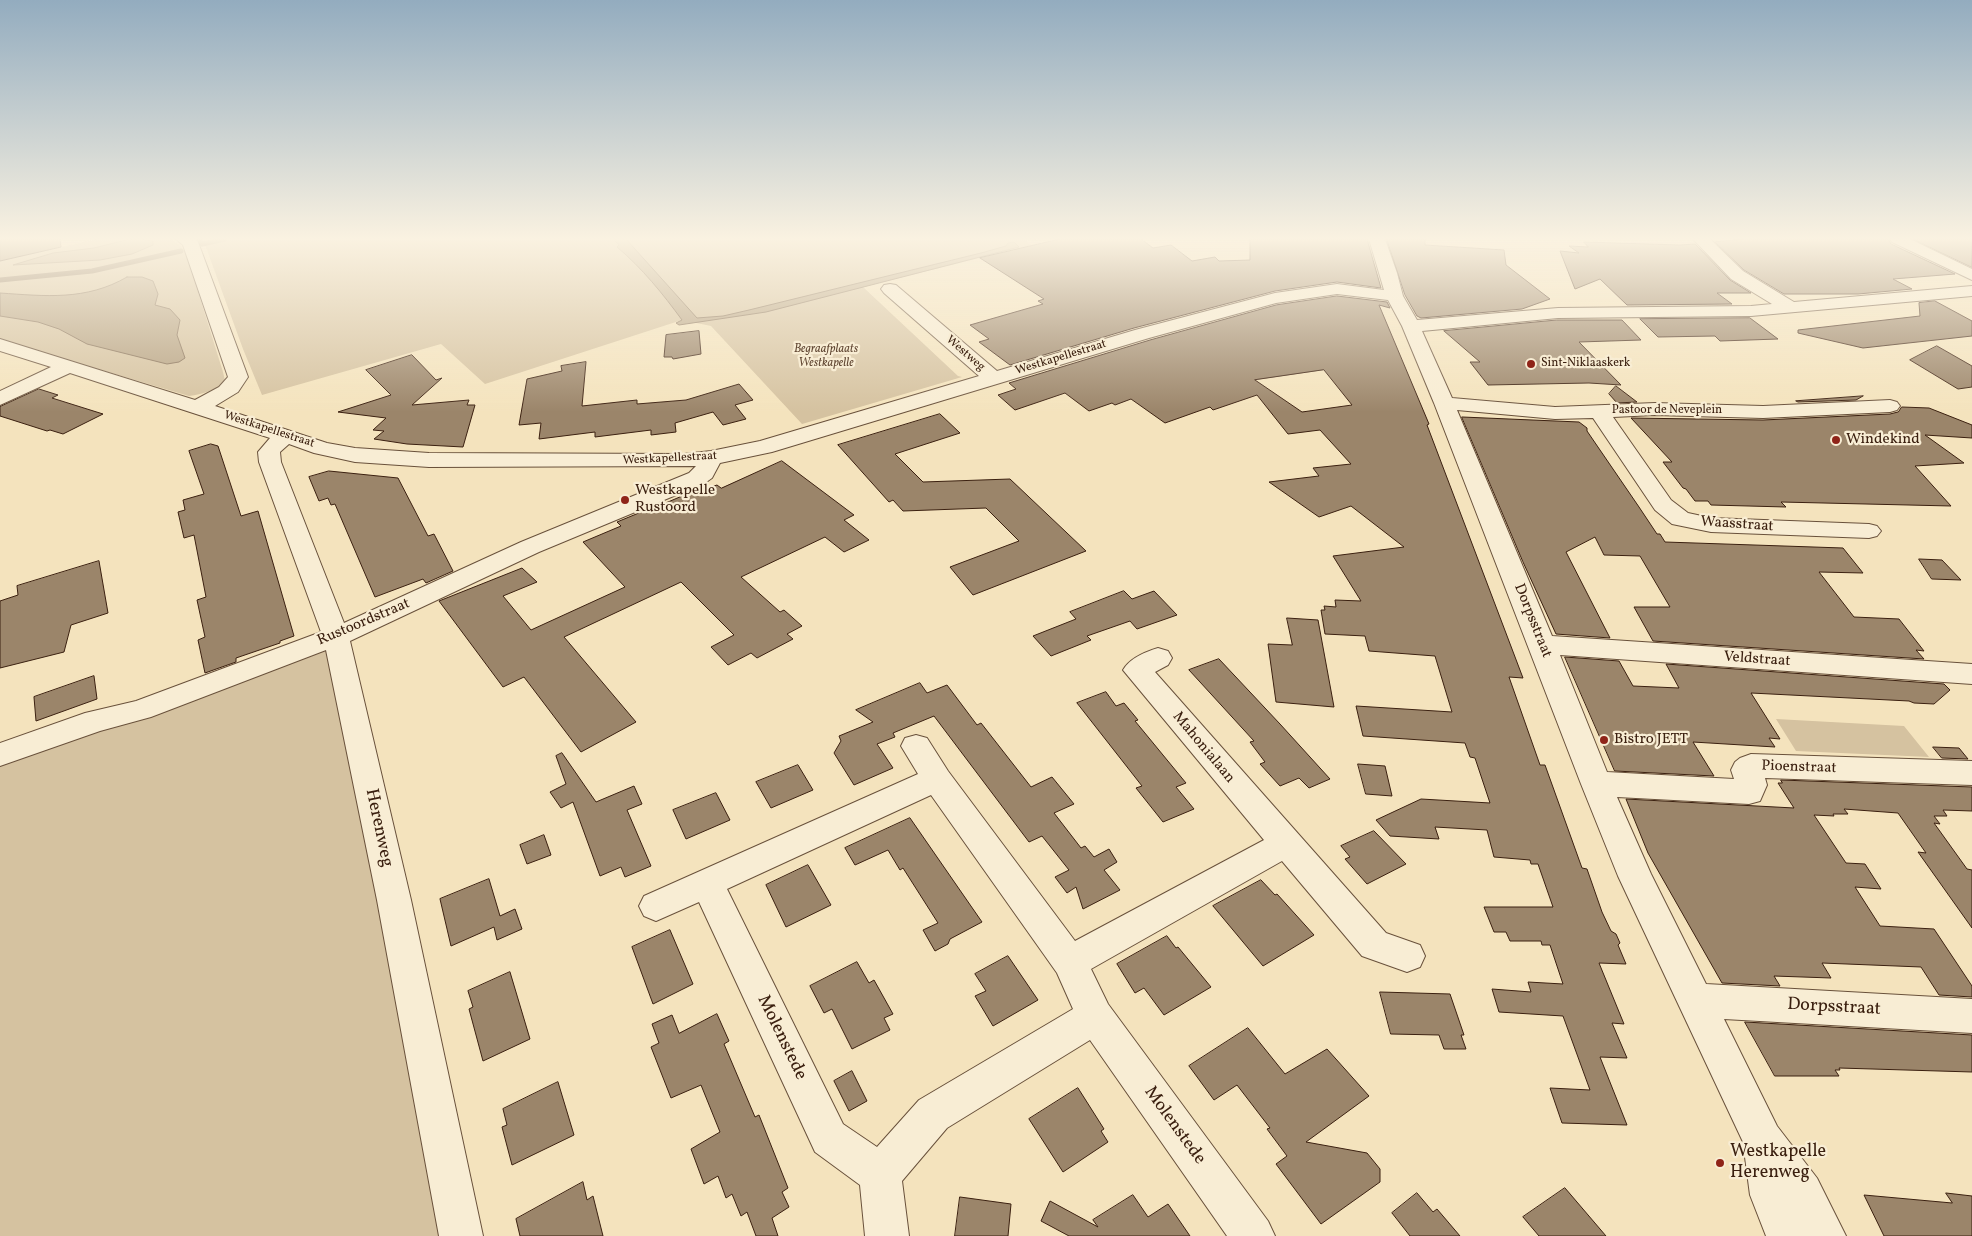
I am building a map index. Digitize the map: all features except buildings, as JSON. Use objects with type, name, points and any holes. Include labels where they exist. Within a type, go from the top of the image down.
[{"type":"street","points":[[197,406],[228,391],[235,384],[238,377],[209,297]]},
{"type":"street","name":"Westweg","points":[[899,297],[994,379]]},
{"type":"street","name":"Westkapellestraat","points":[[0,346],[197,406],[322,448],[355,455],[386,458],[623,462],[710,458],[764,447],[1142,334],[1284,297]]},
{"type":"street","name":"Dorpsstraat","points":[[1394,297],[1411,326],[1444,403],[1634,876],[1762,1140],[1802,1193],[1824,1236]]},
{"type":"street","points":[[1773,297],[1792,308]]},
{"type":"street","points":[[1411,326],[1558,313],[1734,312],[1914,297]]},
{"type":"street","points":[[0,399],[68,367]]},
{"type":"street","name":"Pastoor de Neveplein","points":[[1444,403],[1555,413],[1655,409],[1779,412],[1890,406]]},
{"type":"street","name":"Waasstraat","points":[[1600,411],[1662,505],[1680,519],[1710,525],[1869,531]]},
{"type":"street","name":"Herenweg","points":[[286,436],[274,445],[269,452],[270,462],[336,636],[394,900],[462,1236]]},
{"type":"street","name":"Rustoordstraat","points":[[0,755],[95,721],[141,710],[368,623],[530,547],[696,478],[704,473],[710,458]]},
{"type":"street","name":"Veldstraat","points":[[1542,645],[1972,674]]},
{"type":"street","name":"Mahonialaan","points":[[1158,658],[1137,670],[1374,945],[1407,956]]},
{"type":"street","name":"Molenstede","points":[[916,746],[937,780],[1070,962],[1095,1016],[1253,1236]]},
{"type":"street","name":"Pioenstraat","points":[[1596,784],[1749,792],[1752,785],[1746,770],[1751,766],[1972,773]]},
{"type":"street","points":[[656,906],[937,780]]},
{"type":"street","points":[[1070,962],[1285,844]]},
{"type":"street","name":"Molenstede","points":[[707,883],[829,1138],[880,1174]]},
{"type":"street","name":"Dorpsstraat","points":[[1695,1000],[1972,1016]]},
{"type":"street","points":[[887,1236],[880,1174],[933,1114],[1095,1016]]},
{"type":"street","name":"Dorpsstraat","points":[[1762,1140],[1770,1195],[1788,1236]]},
{"type":"green space","points":[[0,297],[200,297],[225,381],[208,392],[189,396],[0,340]]},
{"type":"green space","name":"Begraafplaats Westkapelle","points":[[224,297],[873,297],[958,376],[962,377],[802,424],[711,326],[682,320],[485,384],[441,344],[262,395]]},
{"type":"green space","points":[[328,644],[448,1236],[0,1236],[0,760]]},
{"type":"green space","points":[[1776,719],[1904,726],[1929,757],[1796,751]]},
{"type":"shaded area","points":[[0,297],[157,297],[155,305],[170,309],[180,320],[177,335],[185,358],[179,362],[167,364],[87,344],[59,329],[38,322],[0,316]]},
{"type":"shaded area","points":[[664,297],[678,297],[697,318],[723,316],[803,297],[826,297],[766,312],[679,325],[676,323],[682,320]]},
{"type":"place","name":"Sint-Niklaaskerk","points":[[1531,364]]},
{"type":"place","name":"Windekind","points":[[1836,440]]},
{"type":"place","name":"Westkapelle Rustoord","points":[[625,500]]},
{"type":"place","name":"Bistro JETT","points":[[1604,740]]},
{"type":"place","name":"Westkapelle Herenweg","points":[[1720,1163]]}]
